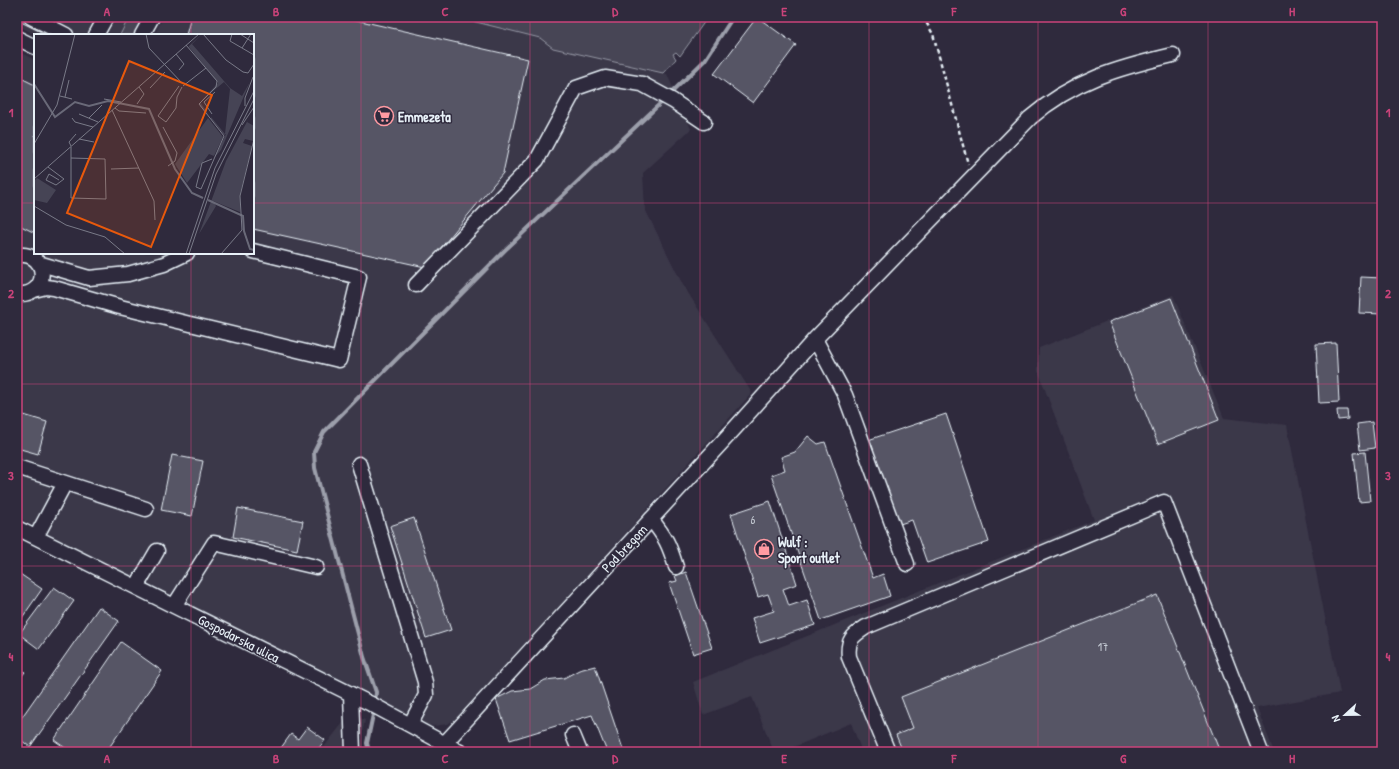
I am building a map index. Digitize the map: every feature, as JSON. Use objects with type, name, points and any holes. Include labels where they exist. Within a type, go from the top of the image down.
[{"type":"street","points":[[32,17],[64,34]]},
{"type":"street","points":[[97,34],[106,17]]},
{"type":"street","points":[[143,34],[152,17]]},
{"type":"street","points":[[17,38],[34,46]]},
{"type":"street","name":"Pod bregom","points":[[444,744],[815,339],[1030,118],[1045,105],[1091,79],[1124,67],[1173,55]]},
{"type":"street","points":[[416,285],[537,160],[576,88],[605,78],[642,84],[673,101],[704,122]]},
{"type":"street","points":[[24,294],[46,287],[54,288],[120,307],[339,360],[359,277],[254,251]]},
{"type":"street","points":[[19,252],[34,258],[38,263],[42,274],[41,280],[24,294]]},
{"type":"street","points":[[38,263],[89,278],[128,274],[164,264],[185,254]]},
{"type":"street","points":[[815,339],[844,394],[907,564]]},
{"type":"street","points":[[360,464],[425,682],[426,695],[410,725]]},
{"type":"street","points":[[17,467],[146,509]]},
{"type":"street","points":[[36,537],[65,483]]},
{"type":"street","points":[[888,752],[849,658],[848,649],[850,640],[855,634],[874,624],[1164,502],[1261,752]]},
{"type":"street","points":[[651,519],[670,546],[676,567]]},
{"type":"street","name":"Gospodarska ulica","points":[[17,528],[371,704],[460,752]]},
{"type":"street","points":[[174,606],[214,543],[316,567]]},
{"type":"street","points":[[136,587],[157,551]]},
{"type":"street","points":[[351,694],[353,752]]},
{"type":"street","points":[[573,735],[580,752]]},
{"type":"path","points":[[923,17],[933,34],[969,166]]},
{"type":"shaded area","points":[[17,17],[129,17],[120,34],[34,34],[17,25]]},
{"type":"shaded area","points":[[129,17],[144,17],[136,34],[120,34]]},
{"type":"shaded area","points":[[163,17],[456,17],[540,38],[553,48],[667,74],[691,129],[643,173],[645,209],[683,285],[752,393],[501,671],[455,720],[447,724],[434,726],[428,725],[94,559],[17,517],[17,51],[34,60],[34,254],[254,254],[254,34],[154,34]]},
{"type":"shaded area","points":[[456,17],[708,17],[680,56],[676,52],[673,54],[676,59],[663,73],[553,48],[540,38]]},
{"type":"shaded area","points":[[1173,295],[1224,418],[1287,425],[1340,693],[1257,708],[1274,752],[862,752],[851,723],[782,752],[774,752],[752,697],[703,715],[693,682],[1094,520],[1038,371],[1039,348]]},
{"type":"shaded area","points":[[350,714],[365,720],[358,752],[320,752]]},
{"type":"building","points":[[17,17],[51,17],[43,33],[17,20]]},
{"type":"building","name":"Emmezeta","points":[[191,17],[343,17],[528,59],[503,173],[425,267],[254,229],[254,34],[186,34]]},
{"type":"building","points":[[757,17],[796,45],[753,103],[714,74]]},
{"type":"building","points":[[17,76],[34,84],[34,232],[17,224]]},
{"type":"building","points":[[1361,277],[1382,278],[1382,314],[1359,313]]},
{"type":"building","points":[[1171,298],[1219,420],[1158,444],[1109,322]]},
{"type":"building","points":[[1336,343],[1339,402],[1319,403],[1316,344]]},
{"type":"building","points":[[1337,410],[1347,410],[1348,419],[1338,420]]},
{"type":"building","points":[[17,413],[47,422],[38,454],[17,448]]},
{"type":"building","points":[[946,414],[989,542],[927,563],[912,520],[897,525],[868,440]]},
{"type":"building","points":[[1372,422],[1375,448],[1360,450],[1357,424]]},
{"type":"building","points":[[808,436],[818,444],[825,442],[873,578],[883,574],[890,596],[821,620],[771,475],[785,470],[781,457],[795,452]]},
{"type":"building","points":[[1365,452],[1370,501],[1359,502],[1354,453]]},
{"type":"building","points":[[172,455],[203,461],[192,516],[161,510]]},
{"type":"building","name":"Wulf : Sport outlet","points":[[770,501],[797,584],[783,589],[789,606],[807,600],[815,625],[760,643],[752,618],[774,611],[768,594],[758,597],[731,514]]},
{"type":"building","points":[[238,508],[303,521],[297,550],[233,537]]},
{"type":"building","points":[[414,518],[451,630],[426,638],[390,526]]},
{"type":"building","points":[[17,572],[42,589],[17,625]]},
{"type":"building","points":[[686,572],[712,648],[693,654],[669,583],[677,581],[675,576]]},
{"type":"building","points":[[54,587],[74,601],[39,649],[19,634]]},
{"type":"building","points":[[1157,595],[1220,752],[903,752],[896,735],[913,728],[901,697]]},
{"type":"building","points":[[99,607],[119,621],[30,747],[17,737],[17,724]]},
{"type":"building","points":[[121,642],[162,671],[106,752],[71,752],[54,740]]},
{"type":"building","points":[[595,666],[624,752],[607,752],[592,715],[510,740],[496,699],[512,691],[530,689],[545,680],[564,678],[579,670]]},
{"type":"building","points":[[17,667],[25,672],[17,682]]},
{"type":"building","points":[[307,727],[325,740],[316,752],[278,752],[291,734],[298,739]]},
{"type":"waterway","points":[[669,95],[705,60],[733,17]]},
{"type":"waterway","points":[[375,703],[376,692],[364,657],[315,468],[314,452],[324,432],[504,251],[664,100]]},
{"type":"waterway","points":[[369,752],[367,743],[374,710]]},
{"type":"place","name":"Emmezeta","points":[[384,116]]},
{"type":"place","name":"Wulf : Sport outlet","points":[[764,549]]}]
